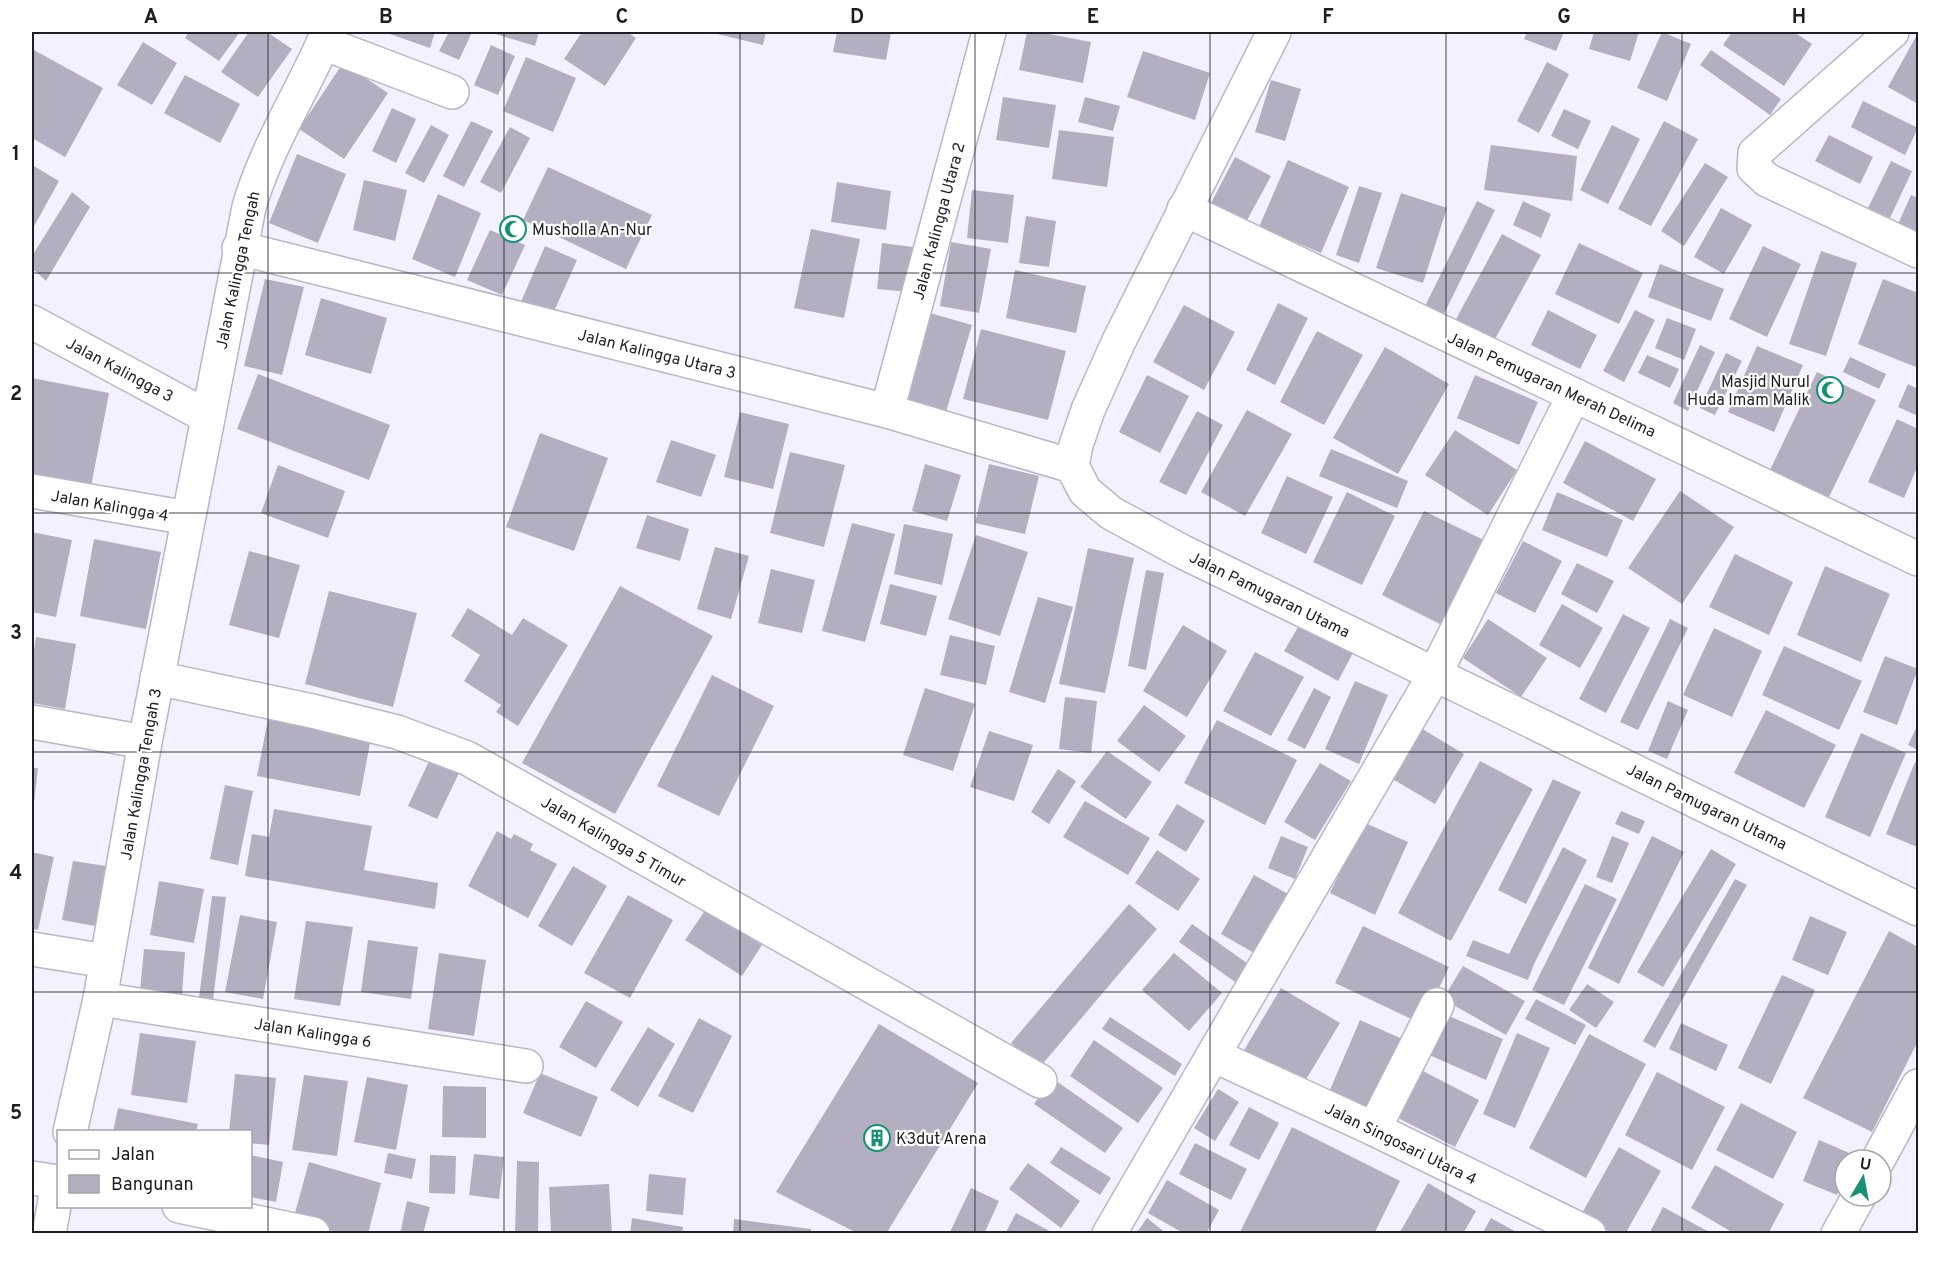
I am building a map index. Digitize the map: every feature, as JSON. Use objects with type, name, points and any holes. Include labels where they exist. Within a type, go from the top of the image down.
[{"type":"street","name":"Jalan Kalingga Utara 2","points":[[887,411],[989,32]]},
{"type":"street","points":[[1072,466],[1076,445],[1118,343],[1274,32]]},
{"type":"street","points":[[1892,32],[1755,153],[1754,168],[1767,180],[1918,251]]},
{"type":"street","points":[[325,37],[452,92]]},
{"type":"street","name":"Jalan Kalingga Tengah","points":[[208,417],[239,248],[257,178],[325,37]]},
{"type":"street","name":"Jalan Pemugaran Merah Delima","points":[[1184,209],[1918,559]]},
{"type":"street","name":"Jalan Kalingga Utara 3","points":[[239,248],[887,411],[1072,466]]},
{"type":"street","name":"Jalan Kalingga 3","points":[[32,322],[208,417]]},
{"type":"street","points":[[1109,1233],[1435,674],[1574,395]]},
{"type":"street","name":"Jalan Kalingga Tengah 3","points":[[70,1130],[100,999],[145,742],[208,417]]},
{"type":"street","name":"Jalan Pamugaran Utama","points":[[1072,466],[1084,491],[1111,513],[1183,552],[1918,909]]},
{"type":"street","name":"Jalan Kalingga 4","points":[[32,491],[188,518]]},
{"type":"street","name":"Jalan Kalingga 5 Timur","points":[[157,678],[398,732],[468,758],[1040,1081]]},
{"type":"street","points":[[32,722],[145,742]]},
{"type":"street","points":[[32,949],[106,962]]},
{"type":"street","name":"Jalan Kalingga 6","points":[[100,999],[526,1066]]},
{"type":"street","points":[[1374,1129],[1437,1005]]},
{"type":"street","name":"Jalan Singosari Utara 4","points":[[1213,1055],[1374,1129],[1589,1233]]},
{"type":"street","points":[[1884,1148],[1918,1086]]},
{"type":"street","points":[[32,1178],[57,1183]]},
{"type":"street","points":[[49,1233],[57,1189]]},
{"type":"street","points":[[189,1208],[313,1233]]},
{"type":"street","points":[[1838,1233],[1852,1208]]},
{"type":"building","points":[[189,32],[240,32],[219,61],[185,38]]},
{"type":"building","points":[[249,32],[267,32],[292,49],[258,97],[221,72]]},
{"type":"building","points":[[384,32],[435,32],[430,48]]},
{"type":"building","points":[[449,32],[472,32],[459,60],[439,51]]},
{"type":"building","points":[[489,32],[539,32],[535,46]]},
{"type":"building","points":[[582,32],[627,32],[636,38],[605,86],[564,59]]},
{"type":"building","points":[[709,32],[766,32],[763,45]]},
{"type":"building","points":[[837,32],[891,32],[886,60],[833,52]]},
{"type":"building","points":[[1027,32],[1039,32],[1091,42],[1083,83],[1019,70]]},
{"type":"building","points":[[1527,32],[1564,32],[1556,51],[1524,39]]},
{"type":"building","points":[[1594,32],[1639,32],[1630,61],[1589,49]]},
{"type":"building","points":[[1662,32],[1691,44],[1667,101],[1637,88]]},
{"type":"building","points":[[1732,32],[1794,32],[1812,44],[1784,86],[1723,45]]},
{"type":"building","points":[[1918,33],[1918,104],[1888,87]]},
{"type":"building","points":[[143,42],[177,63],[152,105],[117,85]]},
{"type":"building","points":[[491,45],[515,56],[498,95],[474,85]]},
{"type":"building","points":[[32,49],[103,88],[65,157],[32,138]]},
{"type":"building","points":[[1711,50],[1781,99],[1770,115],[1700,65]]},
{"type":"building","points":[[1143,51],[1210,73],[1195,120],[1127,97]]},
{"type":"building","points":[[526,57],[576,78],[553,132],[503,111]]},
{"type":"building","points":[[1547,62],[1569,74],[1539,133],[1517,121]]},
{"type":"building","points":[[343,63],[388,93],[344,159],[299,129]]},
{"type":"building","points":[[185,75],[240,104],[220,143],[164,113]]},
{"type":"building","points":[[1271,80],[1301,89],[1285,141],[1255,132]]},
{"type":"building","points":[[1003,97],[1056,105],[1049,148],[996,140]]},
{"type":"building","points":[[1085,97],[1120,106],[1113,131],[1078,122]]},
{"type":"building","points":[[1863,101],[1918,128],[1905,155],[1851,127]]},
{"type":"building","points":[[392,108],[416,119],[396,163],[372,151]]},
{"type":"building","points":[[1564,109],[1591,121],[1578,149],[1551,136]]},
{"type":"building","points":[[471,121],[493,131],[464,187],[443,176]]},
{"type":"building","points":[[1664,121],[1698,139],[1651,226],[1618,209]]},
{"type":"building","points":[[431,125],[449,135],[424,183],[405,173]]},
{"type":"building","points":[[1612,125],[1640,139],[1608,204],[1580,190]]},
{"type":"building","points":[[510,127],[530,138],[501,193],[480,182]]},
{"type":"building","points":[[1059,130],[1114,137],[1107,187],[1052,179]]},
{"type":"building","points":[[1829,135],[1873,157],[1860,184],[1815,161]]},
{"type":"building","points":[[1491,145],[1577,156],[1572,201],[1484,190]]},
{"type":"building","points":[[297,154],[346,174],[318,243],[269,223]]},
{"type":"building","points":[[1235,157],[1271,176],[1245,224],[1210,205]]},
{"type":"building","points":[[1288,160],[1349,187],[1321,253],[1259,227]]},
{"type":"building","points":[[1891,161],[1912,171],[1890,218],[1868,208]]},
{"type":"building","points":[[1705,163],[1728,177],[1684,246],[1661,231]]},
{"type":"building","points":[[32,165],[59,181],[32,230]]},
{"type":"building","points":[[548,167],[652,215],[626,269],[523,220]]},
{"type":"building","points":[[364,180],[407,190],[395,241],[353,230]]},
{"type":"building","points":[[837,182],[891,191],[886,230],[831,222]]},
{"type":"building","points":[[1359,186],[1382,193],[1359,263],[1336,255]]},
{"type":"building","points":[[972,190],[1014,195],[1008,243],[967,238]]},
{"type":"building","points":[[72,192],[90,207],[46,281],[32,268],[32,256]]},
{"type":"building","points":[[1401,193],[1447,208],[1423,283],[1376,268]]},
{"type":"building","points":[[438,194],[481,213],[455,277],[412,259]]},
{"type":"building","points":[[1911,195],[1918,198],[1918,232],[1898,224]]},
{"type":"building","points":[[1477,201],[1495,210],[1443,316],[1425,306]]},
{"type":"building","points":[[1523,201],[1551,214],[1541,238],[1513,225]]},
{"type":"building","points":[[1721,208],[1752,225],[1724,274],[1694,257]]},
{"type":"building","points":[[1026,216],[1056,221],[1049,267],[1019,263]]},
{"type":"building","points":[[811,229],[860,239],[844,318],[794,308]]},
{"type":"building","points":[[490,230],[525,245],[502,295],[467,280]]},
{"type":"building","points":[[1502,234],[1541,255],[1494,341],[1455,321]]},
{"type":"building","points":[[951,242],[991,249],[979,313],[940,306]]},
{"type":"building","points":[[882,243],[913,247],[909,292],[877,289]]},
{"type":"building","points":[[1579,243],[1643,273],[1619,324],[1555,294]]},
{"type":"building","points":[[545,246],[577,260],[551,318],[520,304]]},
{"type":"building","points":[[1763,246],[1801,264],[1767,337],[1729,319]]},
{"type":"building","points":[[1821,251],[1857,263],[1826,356],[1789,344]]},
{"type":"building","points":[[1660,264],[1724,289],[1711,321],[1648,297]]},
{"type":"building","points":[[1015,270],[1086,286],[1076,333],[1006,318]]},
{"type":"building","points":[[265,279],[304,287],[282,375],[244,366]]},
{"type":"building","points":[[1883,279],[1918,293],[1918,360],[1916,367],[1858,344]]},
{"type":"building","points":[[321,298],[387,318],[371,374],[305,355]]},
{"type":"building","points":[[1278,303],[1308,318],[1275,385],[1246,370]]},
{"type":"building","points":[[1184,305],[1235,332],[1204,390],[1153,362]]},
{"type":"building","points":[[1548,310],[1597,335],[1580,369],[1531,345]]},
{"type":"building","points":[[1635,310],[1655,320],[1624,382],[1603,371]]},
{"type":"building","points":[[930,313],[972,325],[946,412],[905,400]]},
{"type":"building","points":[[1667,318],[1696,329],[1684,360],[1655,348]]},
{"type":"building","points":[[981,329],[1066,351],[1048,420],[963,399]]},
{"type":"building","points":[[1317,331],[1363,355],[1324,425],[1280,402]]},
{"type":"building","points":[[1700,345],[1715,352],[1688,411],[1673,403]]},
{"type":"building","points":[[1757,346],[1803,365],[1774,432],[1728,412]]},
{"type":"building","points":[[1385,347],[1449,384],[1398,474],[1333,438]]},
{"type":"building","points":[[1726,353],[1742,361],[1715,415],[1700,408]]},
{"type":"building","points":[[1647,355],[1679,369],[1670,388],[1638,373]]},
{"type":"building","points":[[1850,357],[1886,374],[1879,389],[1843,372]]},
{"type":"building","points":[[1817,372],[1876,400],[1828,499],[1769,472]]},
{"type":"building","points":[[258,374],[390,425],[369,480],[237,429]]},
{"type":"building","points":[[1147,375],[1189,396],[1160,453],[1119,432]]},
{"type":"building","points":[[1475,375],[1538,402],[1519,445],[1457,418]]},
{"type":"building","points":[[32,378],[109,393],[90,492],[32,480]]},
{"type":"building","points":[[1908,384],[1918,389],[1918,416],[1898,407]]},
{"type":"building","points":[[1247,410],[1292,434],[1245,516],[1201,492]]},
{"type":"building","points":[[1197,411],[1223,425],[1186,495],[1159,482]]},
{"type":"building","points":[[740,412],[789,424],[773,489],[724,477]]},
{"type":"building","points":[[1897,419],[1918,429],[1918,465],[1904,498],[1868,482]]},
{"type":"building","points":[[1455,430],[1517,470],[1488,515],[1425,475]]},
{"type":"building","points":[[540,433],[608,458],[574,551],[506,527]]},
{"type":"building","points":[[671,440],[716,455],[701,497],[656,482]]},
{"type":"building","points":[[1585,441],[1656,479],[1633,521],[1563,483]]},
{"type":"building","points":[[1331,449],[1408,481],[1397,508],[1319,476]]},
{"type":"building","points":[[790,452],[845,465],[824,547],[770,533]]},
{"type":"building","points":[[925,464],[961,475],[947,521],[912,511]]},
{"type":"building","points":[[989,464],[1039,476],[1025,534],[975,523]]},
{"type":"building","points":[[278,465],[345,491],[328,538],[261,513]]},
{"type":"building","points":[[1287,476],[1333,497],[1306,554],[1261,533]]},
{"type":"building","points":[[1680,491],[1734,527],[1682,604],[1628,568]]},
{"type":"building","points":[[1347,492],[1395,516],[1362,585],[1313,562]]},
{"type":"building","points":[[1557,492],[1623,520],[1607,557],[1542,530]]},
{"type":"building","points":[[1424,511],[1492,544],[1450,629],[1382,595]]},
{"type":"building","points":[[647,515],[689,529],[680,561],[636,548]]},
{"type":"building","points":[[852,523],[895,534],[865,642],[822,631]]},
{"type":"building","points":[[904,524],[953,534],[942,585],[894,574]]},
{"type":"building","points":[[32,532],[72,540],[56,617],[32,612]]},
{"type":"building","points":[[976,535],[1028,552],[1000,636],[948,619]]},
{"type":"building","points":[[94,539],[161,552],[146,629],[80,616]]},
{"type":"building","points":[[1523,541],[1562,561],[1535,613],[1496,593]]},
{"type":"building","points":[[715,547],[749,556],[731,619],[697,609]]},
{"type":"building","points":[[1088,548],[1134,558],[1105,693],[1059,684]]},
{"type":"building","points":[[249,551],[300,565],[279,638],[229,625]]},
{"type":"building","points":[[1735,554],[1793,582],[1769,635],[1709,607]]},
{"type":"building","points":[[1577,563],[1614,581],[1597,613],[1561,594]]},
{"type":"building","points":[[1825,566],[1890,594],[1861,662],[1797,635]]},
{"type":"building","points":[[771,569],[815,580],[802,633],[758,623]]},
{"type":"building","points":[[1146,570],[1164,573],[1146,670],[1128,666]]},
{"type":"building","points":[[890,584],[937,596],[926,636],[880,624]]},
{"type":"building","points":[[620,586],[713,636],[615,814],[522,763]]},
{"type":"building","points":[[329,591],[417,613],[393,707],[305,684]]},
{"type":"building","points":[[1038,597],[1073,607],[1045,703],[1009,692]]},
{"type":"building","points":[[1562,604],[1603,628],[1580,668],[1539,645]]},
{"type":"building","points":[[468,608],[512,635],[523,618],[568,645],[518,726],[496,712],[501,705],[464,681],[480,655],[451,636]]},
{"type":"building","points":[[1623,614],[1650,628],[1606,713],[1579,699]]},
{"type":"building","points":[[1488,619],[1547,658],[1521,697],[1463,658]]},
{"type":"building","points":[[1670,619],[1688,628],[1638,730],[1620,722]]},
{"type":"building","points":[[1301,622],[1354,651],[1338,681],[1284,651]]},
{"type":"building","points":[[1183,625],[1227,651],[1187,717],[1143,691]]},
{"type":"building","points":[[1714,628],[1762,651],[1732,717],[1683,695]]},
{"type":"building","points":[[950,635],[995,646],[986,685],[940,675]]},
{"type":"building","points":[[36,637],[76,644],[65,709],[32,703],[32,663]]},
{"type":"building","points":[[1784,646],[1862,681],[1839,730],[1762,695]]},
{"type":"building","points":[[1255,652],[1304,677],[1271,736],[1223,711]]},
{"type":"building","points":[[1885,656],[1918,669],[1897,725],[1863,712]]},
{"type":"building","points":[[712,675],[774,706],[719,816],[657,786]]},
{"type":"building","points":[[1355,681],[1388,695],[1359,764],[1325,749]]},
{"type":"building","points":[[925,688],[975,704],[953,771],[903,755]]},
{"type":"building","points":[[1314,688],[1331,697],[1305,749],[1287,740]]},
{"type":"building","points":[[1065,697],[1097,701],[1091,753],[1059,749]]},
{"type":"building","points":[[1668,701],[1688,710],[1667,759],[1648,751]]},
{"type":"building","points":[[1144,705],[1186,736],[1159,772],[1117,741]]},
{"type":"building","points":[[1766,710],[1836,745],[1804,808],[1734,773]]},
{"type":"building","points":[[268,719],[371,738],[360,796],[257,776]]},
{"type":"building","points":[[1217,720],[1297,760],[1265,825],[1184,783]]},
{"type":"building","points":[[1918,724],[1918,750],[1908,745]]},
{"type":"building","points":[[1419,727],[1464,754],[1435,804],[1389,777]]},
{"type":"building","points":[[989,731],[1033,745],[1014,801],[970,787]]},
{"type":"building","points":[[1861,733],[1906,753],[1870,837],[1825,817]]},
{"type":"building","points":[[1107,751],[1152,782],[1126,819],[1080,787]]},
{"type":"building","points":[[430,759],[459,773],[437,819],[408,806]]},
{"type":"building","points":[[1480,761],[1533,789],[1451,941],[1398,913]]},
{"type":"building","points":[[1915,762],[1918,764],[1917,847],[1886,834]]},
{"type":"building","points":[[1320,763],[1351,781],[1315,840],[1284,822]]},
{"type":"building","points":[[32,768],[38,768],[33,812],[32,812]]},
{"type":"building","points":[[1058,769],[1076,781],[1049,824],[1031,812]]},
{"type":"building","points":[[1553,779],[1581,792],[1526,904],[1498,890]]},
{"type":"building","points":[[225,785],[253,791],[238,865],[210,859]]},
{"type":"building","points":[[1085,801],[1150,838],[1128,875],[1063,837]]},
{"type":"building","points":[[1177,804],[1205,821],[1186,852],[1158,835]]},
{"type":"building","points":[[274,809],[372,826],[364,870],[438,883],[435,909],[245,876],[252,834],[269,837]]},
{"type":"building","points":[[1621,811],[1645,821],[1639,834],[1615,824]]},
{"type":"building","points":[[1363,822],[1408,842],[1375,915],[1330,893]]},
{"type":"building","points":[[497,831],[511,839],[514,834],[533,844],[530,850],[557,864],[528,918],[468,886]]},
{"type":"building","points":[[1281,836],[1308,847],[1295,879],[1268,868]]},
{"type":"building","points":[[1612,836],[1629,843],[1612,883],[1596,877]]},
{"type":"building","points":[[1652,836],[1684,852],[1619,984],[1588,968]]},
{"type":"building","points":[[1563,847],[1587,860],[1528,980],[1466,956],[1473,940],[1509,954]]},
{"type":"building","points":[[1711,849],[1736,864],[1663,987],[1637,972]]},
{"type":"building","points":[[1157,850],[1200,879],[1178,911],[1135,883]]},
{"type":"building","points":[[32,852],[54,857],[38,930],[32,929]]},
{"type":"building","points":[[73,861],[106,866],[95,926],[62,920]]},
{"type":"building","points":[[573,866],[607,886],[572,946],[538,926]]},
{"type":"building","points":[[1254,875],[1288,894],[1254,953],[1221,934]]},
{"type":"building","points":[[1735,879],[1747,885],[1655,1048],[1643,1041]]},
{"type":"building","points":[[159,881],[204,889],[194,943],[150,935]]},
{"type":"building","points":[[1585,884],[1617,899],[1564,1005],[1532,990]]},
{"type":"building","points":[[628,895],[673,920],[630,998],[584,973]]},
{"type":"building","points":[[212,896],[226,897],[213,999],[199,998]]},
{"type":"building","points":[[1129,904],[1157,929],[1040,1067],[1011,1043]]},
{"type":"building","points":[[706,909],[762,945],[742,976],[685,940]]},
{"type":"building","points":[[240,915],[277,922],[263,999],[225,992]]},
{"type":"building","points":[[1810,916],[1847,932],[1828,975],[1792,960]]},
{"type":"building","points":[[306,921],[353,927],[340,1006],[294,999]]},
{"type":"building","points":[[1192,924],[1251,966],[1238,984],[1179,942]]},
{"type":"building","points":[[1363,926],[1449,967],[1422,1024],[1335,983]]},
{"type":"building","points":[[1889,931],[1918,947],[1918,1041],[1872,1132],[1803,1098]]},
{"type":"building","points":[[368,940],[418,947],[411,999],[361,992]]},
{"type":"building","points":[[144,949],[185,952],[182,994],[140,991]]},
{"type":"building","points":[[439,953],[486,960],[474,1036],[428,1029]]},
{"type":"building","points":[[1174,953],[1222,993],[1189,1031],[1142,990]]},
{"type":"building","points":[[1463,966],[1525,1001],[1506,1035],[1443,999]]},
{"type":"building","points":[[1782,975],[1815,990],[1771,1084],[1738,1068]]},
{"type":"building","points":[[1587,984],[1614,1002],[1596,1028],[1569,1010]]},
{"type":"building","points":[[1281,988],[1340,1023],[1299,1091],[1240,1057]]},
{"type":"building","points":[[1536,999],[1586,1025],[1575,1045],[1525,1019]]},
{"type":"building","points":[[586,1001],[623,1022],[596,1068],[559,1047]]},
{"type":"building","points":[[1444,1014],[1503,1039],[1486,1080],[1427,1054]]},
{"type":"building","points":[[1110,1017],[1182,1064],[1175,1076],[1102,1029]]},
{"type":"building","points":[[699,1018],[732,1036],[693,1113],[658,1096]]},
{"type":"building","points":[[1360,1020],[1411,1043],[1381,1114],[1329,1092]]},
{"type":"building","points":[[1681,1023],[1728,1045],[1716,1071],[1669,1049]]},
{"type":"building","name":"K3dut Arena","points":[[879,1024],[978,1083],[886,1234],[859,1234],[776,1192]]},
{"type":"building","points":[[648,1027],[675,1044],[638,1107],[610,1090]]},
{"type":"building","points":[[140,1033],[196,1041],[187,1103],[131,1095]]},
{"type":"building","points":[[1517,1033],[1550,1048],[1515,1128],[1483,1114]]},
{"type":"building","points":[[1589,1034],[1646,1064],[1586,1178],[1529,1148]]},
{"type":"building","points":[[1094,1040],[1163,1088],[1138,1123],[1070,1076]]},
{"type":"building","points":[[1417,1068],[1479,1100],[1455,1147],[1392,1115]]},
{"type":"building","points":[[1657,1072],[1725,1107],[1692,1170],[1625,1135]]},
{"type":"building","points":[[540,1073],[598,1097],[581,1137],[523,1113]]},
{"type":"building","points":[[235,1074],[276,1078],[269,1145],[252,1143],[252,1130],[229,1130]]},
{"type":"building","points":[[304,1075],[348,1081],[337,1156],[292,1150]]},
{"type":"building","points":[[367,1077],[408,1085],[396,1150],[354,1142]]},
{"type":"building","points":[[1052,1078],[1123,1128],[1105,1153],[1034,1104]]},
{"type":"building","points":[[443,1086],[486,1087],[486,1138],[442,1137]]},
{"type":"building","points":[[1218,1089],[1239,1102],[1215,1141],[1194,1128]]},
{"type":"building","points":[[1741,1103],[1797,1132],[1773,1179],[1716,1150]]},
{"type":"building","points":[[1249,1107],[1279,1123],[1259,1160],[1229,1145]]},
{"type":"building","points":[[118,1108],[198,1124],[196,1130],[113,1130]]},
{"type":"building","points":[[1292,1127],[1400,1181],[1374,1234],[1239,1234]]},
{"type":"building","points":[[1819,1140],[1838,1148],[1833,1148],[1833,1193],[1803,1181]]},
{"type":"building","points":[[1195,1143],[1247,1169],[1231,1200],[1179,1174]]},
{"type":"building","points":[[1061,1147],[1111,1178],[1100,1195],[1050,1163]]},
{"type":"building","points":[[1619,1147],[1661,1171],[1625,1234],[1613,1234],[1581,1215]]},
{"type":"building","points":[[388,1153],[416,1159],[412,1179],[384,1173]]},
{"type":"building","points":[[474,1154],[504,1157],[499,1199],[469,1195]]},
{"type":"building","points":[[252,1155],[283,1162],[276,1202],[252,1197]]},
{"type":"building","points":[[430,1155],[456,1156],[455,1194],[429,1193]]},
{"type":"building","points":[[517,1161],[539,1162],[538,1234],[515,1234]]},
{"type":"building","points":[[309,1162],[381,1183],[368,1234],[344,1234],[293,1220]]},
{"type":"building","points":[[1028,1163],[1080,1201],[1061,1228],[1009,1189]]},
{"type":"building","points":[[1715,1165],[1784,1204],[1768,1234],[1735,1234],[1691,1208]]},
{"type":"building","points":[[649,1174],[686,1178],[683,1215],[646,1211]]},
{"type":"building","points":[[1167,1180],[1219,1210],[1206,1234],[1185,1234],[1148,1213]]},
{"type":"building","points":[[1428,1183],[1476,1211],[1463,1234],[1399,1234]]},
{"type":"building","points":[[609,1184],[612,1234],[551,1234],[549,1187]]},
{"type":"building","points":[[971,1188],[999,1201],[984,1234],[949,1234]]},
{"type":"building","points":[[407,1201],[430,1207],[423,1234],[400,1234]]},
{"type":"building","points":[[1663,1207],[1713,1234],[1649,1234]]},
{"type":"building","points":[[1016,1213],[1055,1234],[1005,1234]]},
{"type":"building","points":[[632,1218],[683,1227],[682,1234],[630,1234]]},
{"type":"building","points":[[1147,1218],[1167,1234],[1136,1234]]},
{"type":"building","points":[[1491,1218],[1520,1234],[1482,1234]]},
{"type":"building","points":[[734,1219],[811,1229],[811,1234],[733,1234]]},
{"type":"place","name":"Musholla An-Nur","points":[[513,229]]},
{"type":"place","name":"Masjid Nurul Huda Imam Malik","points":[[1830,390]]},
{"type":"place","name":"K3dut Arena","points":[[877,1138]]}]
